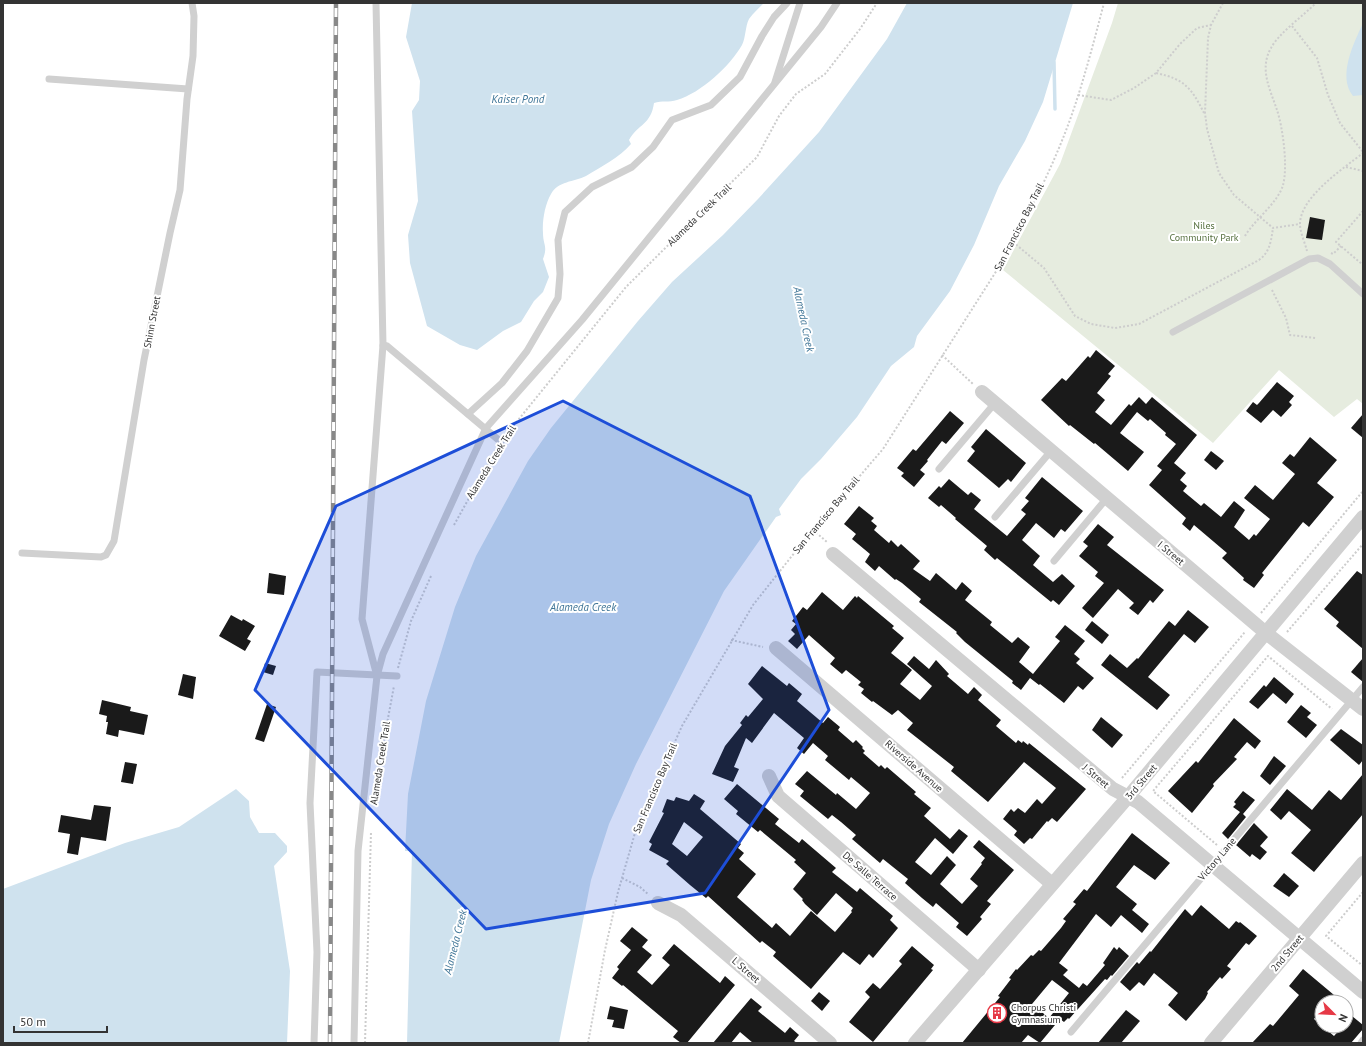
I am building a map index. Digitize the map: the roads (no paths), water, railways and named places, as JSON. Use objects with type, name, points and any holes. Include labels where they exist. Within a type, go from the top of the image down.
[{"type":"street","name":"I Street","points":[[982,392],[1266,633],[1363,709]]},
{"type":"street","name":"3rd Street","points":[[915,1043],[1128,797],[1363,517]]},
{"type":"street","name":"J Street","points":[[832,554],[1113,789],[1138,802],[1363,992]]},
{"type":"street","name":"Riverside Avenue","points":[[776,648],[1052,884]]},
{"type":"street","name":"De Salle Terrace","points":[[770,776],[778,796],[979,970]]},
{"type":"street","name":"2nd Street","points":[[1211,1043],[1363,863]]},
{"type":"street","name":"L Street","points":[[658,903],[682,915],[830,1043]]},
{"type":"lane","name":"Shinn Street","points":[[22,553],[101,557],[106,555],[114,541],[144,360],[180,190],[188,89],[193,56],[194,16],[192,3]]},
{"type":"lane","points":[[376,3],[383,345],[362,619],[377,676]]},
{"type":"lane","points":[[468,414],[502,383],[527,351],[558,298],[560,274],[558,240],[565,212],[592,187],[632,167],[653,147],[672,120],[711,105],[740,77],[774,17],[787,3]]},
{"type":"lane","points":[[773,86],[800,3]]},
{"type":"lane","points":[[354,1043],[358,851],[377,676],[382,654],[486,428],[582,320],[821,27],[837,3]]},
{"type":"lane","points":[[49,79],[188,89]]},
{"type":"lane","points":[[1174,332],[1267,280],[1309,259],[1318,258],[1330,264],[1363,294]]},
{"type":"lane","points":[[383,345],[387,346],[501,442]]},
{"type":"lane","points":[[939,470],[995,403]]},
{"type":"lane","points":[[995,517],[1051,451]]},
{"type":"lane","points":[[1054,561],[1107,498]]},
{"type":"lane","points":[[314,1043],[317,952],[310,803],[317,672],[396,676]]},
{"type":"lane","name":"Victory Lane","points":[[1071,1032],[1363,687]]},
{"type":"lane","points":[[1360,1043],[1363,1040]]},
{"type":"water","name":"Kaiser Pond","points":[[412,3],[764,3],[749,19],[742,45],[737,53],[714,78],[696,91],[674,101],[654,103],[650,116],[629,140],[631,144],[627,149],[610,162],[586,176],[562,184],[554,190],[547,203],[544,218],[543,237],[545,248],[543,259],[549,277],[543,292],[534,301],[521,322],[503,331],[477,350],[460,345],[427,326],[410,263],[408,235],[418,201],[412,111],[419,100],[420,81],[406,37]]},
{"type":"water","name":"Alameda Creek","points":[[907,3],[1073,3],[1043,102],[1025,141],[999,186],[974,245],[950,291],[917,336],[914,347],[891,366],[857,417],[821,459],[801,479],[779,509],[781,515],[776,517],[724,591],[636,764],[609,824],[591,880],[559,1043],[407,1043],[412,851],[405,851],[408,794],[426,701],[455,607],[476,556],[528,461],[551,428],[638,321],[672,282],[723,235],[819,132],[887,39]]},
{"type":"water","points":[[1363,23],[1363,95],[1353,96],[1348,88],[1347,69],[1355,40]]},
{"type":"water","points":[[236,789],[249,801],[250,817],[259,833],[275,833],[287,846],[287,852],[274,866],[290,971],[287,1043],[3,1043],[3,889],[125,843],[179,827]]},
{"type":"waterway","points":[[1054,62],[1055,109]]},
{"type":"railway","points":[[330,1043],[336,3]]},
{"type":"place","name":"Chorpus Christi Gymnasium","points":[[997,1013]]},
{"type":"park label","name":"Niles Community Park","points":[[1204,230]]}]
